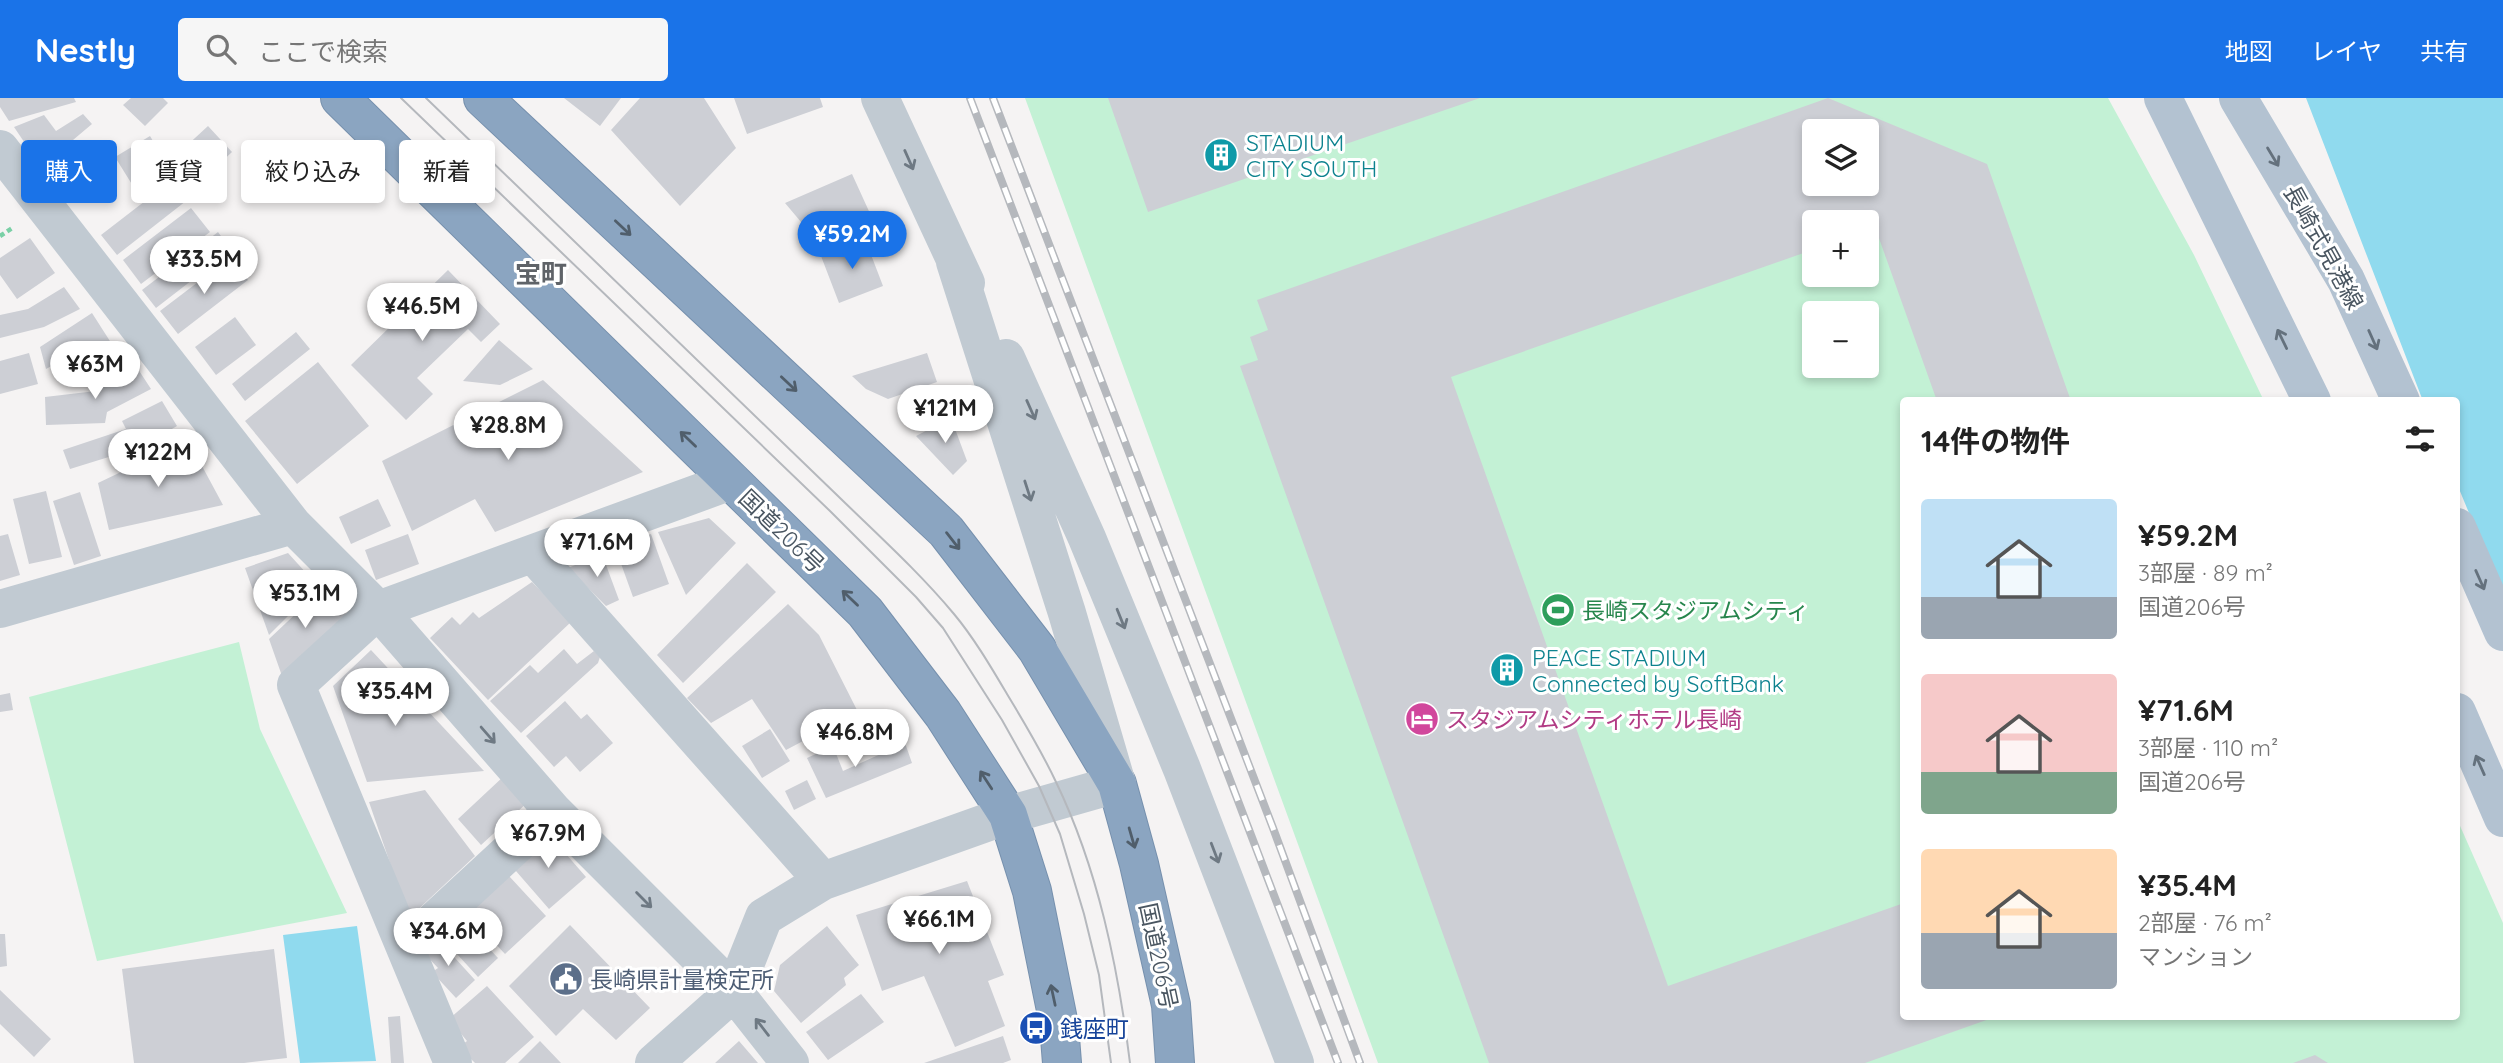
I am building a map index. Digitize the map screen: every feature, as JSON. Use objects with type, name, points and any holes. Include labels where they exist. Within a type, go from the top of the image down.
[{"type":"highway","name":"国道206号","points":[[340,98],[865,612],[943,715],[1009,815],[1032,891],[1059,1025],[1062,1063]]},
{"type":"highway","name":"国道206号","points":[[483,98],[946,531],[1037,649],[1117,784],[1139,864],[1171,1005],[1175,1063]]},
{"type":"main road","points":[[2163,98],[2310,397]]},
{"type":"main road","name":"長崎式見港線","points":[[2238,98],[2346,280],[2398,397]]},
{"type":"main road","points":[[2460,534],[2503,632]]},
{"type":"main road","points":[[2460,719],[2503,818]]},
{"type":"street","points":[[880,98],[955,262],[1018,381],[1087,538],[1182,769],[1295,1063]]},
{"type":"street","points":[[0,149],[293,525],[378,610],[553,811],[734,992],[790,1063]]},
{"type":"street","points":[[653,1063],[734,992],[764,917],[823,881],[1009,815],[1117,784],[1067,613],[955,262]]},
{"type":"street","points":[[453,1063],[296,685],[378,610],[731,481]]},
{"type":"street","points":[[0,609],[293,525]]},
{"type":"street","points":[[533,554],[823,881]]},
{"type":"street","points":[[406,947],[553,811]]},
{"type":"green space","name":"長崎スタジアムシティ","points":[[1025,98],[2108,98],[2194,255],[2262,397],[1900,397],[1900,1020],[2460,1020],[2460,826],[2503,923],[2503,1063],[1378,1063]]},
{"type":"green space","points":[[239,642],[260,729],[347,913],[97,961],[29,697]]},
{"type":"water","points":[[2306,98],[2503,98],[2503,595],[2460,491],[2460,397],[2421,397]]},
{"type":"water","points":[[357,926],[376,1061],[300,1063],[283,935]]},
{"type":"building","points":[[0,98],[74,98],[76,102],[9,121],[0,107]]},
{"type":"building","points":[[131,98],[163,98],[168,103],[145,126],[123,105]]},
{"type":"building","points":[[564,98],[621,98],[600,126]]},
{"type":"building","points":[[640,98],[704,98],[736,148],[680,206],[611,130]]},
{"type":"building","points":[[734,98],[820,98],[823,107],[747,134]]},
{"type":"building","name":"STADIUM CITY SOUTH","points":[[1108,98],[1480,98],[1148,212]]},
{"type":"building","name":"PEACE STADIUM Connected by SoftBank","points":[[1828,98],[1879,119],[1802,119],[1802,196],[1879,196],[1879,119],[1987,164],[2070,397],[1936,397],[1879,238],[1879,210],[1802,210],[1802,254],[1451,377],[1668,986],[1900,904],[1900,1020],[1987,1020],[1865,1063],[1489,1063],[1240,366],[1258,360],[1250,337],[1268,330],[1257,300]]},
{"type":"building","points":[[83,114],[92,124],[73,140],[23,140],[14,127],[44,115],[56,131]]},
{"type":"building","points":[[208,126],[221,140],[193,140]]},
{"type":"building","points":[[131,147],[131,183],[117,160],[117,156]]},
{"type":"building","points":[[852,174],[873,220],[817,241],[785,203]]},
{"type":"building","points":[[142,203],[183,203],[117,255],[101,235]]},
{"type":"building","points":[[191,208],[210,232],[141,284],[123,260]]},
{"type":"building","points":[[218,232],[231,250],[156,308],[142,290]]},
{"type":"building","points":[[30,238],[55,273],[17,299],[0,275],[0,258]]},
{"type":"building","points":[[865,239],[883,286],[839,303],[821,256]]},
{"type":"building","points":[[231,257],[248,280],[178,334],[160,311]]},
{"type":"building","points":[[448,270],[500,324],[481,342],[468,329],[417,378],[433,394],[406,420],[351,365]]},
{"type":"building","points":[[64,287],[80,309],[44,327],[0,338],[0,315],[28,309]]},
{"type":"building","points":[[92,313],[115,349],[84,368],[68,357],[46,369],[40,347]]},
{"type":"building","points":[[235,317],[256,345],[216,375],[195,347]]},
{"type":"building","points":[[296,332],[310,349],[245,401],[232,384]]},
{"type":"building","points":[[499,340],[533,369],[500,385],[463,381]]},
{"type":"building","points":[[29,353],[38,384],[0,394],[0,361]]},
{"type":"building","points":[[927,353],[937,382],[888,399],[866,389],[852,376]]},
{"type":"building","points":[[318,362],[369,426],[297,484],[245,421]]},
{"type":"building","points":[[136,366],[151,389],[107,412],[105,423],[46,425],[45,397],[96,391]]},
{"type":"building","points":[[543,380],[643,472],[495,532],[475,499],[412,531],[382,461]]},
{"type":"building","points":[[162,401],[177,426],[141,447],[70,469],[63,450],[126,429],[122,421]]},
{"type":"building","points":[[951,418],[967,461],[953,475],[916,436]]},
{"type":"building","points":[[188,440],[223,505],[109,530],[98,483]]},
{"type":"building","points":[[46,491],[62,557],[29,564],[13,499]]},
{"type":"building","points":[[80,492],[101,556],[74,565],[53,501]]},
{"type":"building","points":[[378,499],[391,526],[351,544],[339,517]]},
{"type":"building","points":[[709,518],[736,543],[686,595],[658,532]]},
{"type":"building","points":[[8,534],[20,575],[0,581],[0,536]]},
{"type":"building","points":[[408,534],[419,564],[376,580],[365,550]]},
{"type":"building","points":[[651,534],[669,584],[633,597],[615,547]]},
{"type":"building","points":[[288,553],[318,586],[269,635],[245,568]]},
{"type":"building","points":[[602,554],[619,600],[606,606],[568,568]]},
{"type":"building","points":[[747,563],[776,592],[683,683],[657,655]]},
{"type":"building","points":[[532,582],[571,622],[488,700],[430,638],[452,617],[460,625],[473,612],[479,618]]},
{"type":"building","points":[[323,588],[346,614],[282,676],[269,639]]},
{"type":"building","points":[[788,604],[819,635],[858,712],[786,750],[752,699],[711,723],[687,698]]},
{"type":"building","points":[[564,649],[577,664],[594,651],[600,657],[598,663],[521,733],[490,701],[530,665],[538,673]]},
{"type":"building","points":[[371,650],[484,771],[367,782],[333,686]]},
{"type":"building","points":[[10,693],[13,710],[0,712],[0,695]]},
{"type":"building","points":[[565,701],[581,719],[587,714],[613,743],[580,772],[566,756],[554,767],[526,736]]},
{"type":"building","points":[[880,716],[893,735],[862,756],[849,738]]},
{"type":"building","points":[[770,729],[790,761],[762,778],[742,746]]},
{"type":"building","points":[[905,743],[912,763],[826,798],[807,758],[833,746],[843,771]]},
{"type":"building","points":[[504,776],[528,802],[481,845],[458,819]]},
{"type":"building","points":[[807,780],[816,799],[794,810],[785,791]]},
{"type":"building","points":[[425,790],[475,856],[409,918],[369,802]]},
{"type":"building","points":[[546,831],[586,877],[549,909],[509,863]]},
{"type":"building","points":[[509,876],[546,916],[505,954],[477,924],[480,915],[474,908]]},
{"type":"building","points":[[967,881],[1004,975],[988,981],[1005,1026],[955,1047],[924,976],[882,991],[856,915]]},
{"type":"building","points":[[455,912],[498,958],[478,977],[435,930]]},
{"type":"building","points":[[570,925],[650,1008],[616,1040],[583,1009],[556,1036],[509,986]]},
{"type":"building","points":[[827,926],[859,965],[844,978],[846,985],[801,1023],[774,991],[780,965]]},
{"type":"building","points":[[0,934],[5,934],[7,966],[0,967]]},
{"type":"building","points":[[435,936],[475,980],[456,998],[432,972],[438,968],[421,950]]},
{"type":"building","points":[[274,949],[287,1058],[244,1063],[134,1063],[122,969]]},
{"type":"building","points":[[487,986],[534,1037],[505,1063],[475,1063],[459,1047],[467,1041],[449,1019]]},
{"type":"building","points":[[0,990],[51,1039],[34,1057],[0,1024]]},
{"type":"building","points":[[861,994],[884,1022],[828,1060],[806,1032]]},
{"type":"building","points":[[400,1016],[404,1063],[391,1063],[388,1017]]},
{"type":"building","points":[[1003,1036],[1011,1060],[1003,1063],[924,1063]]},
{"type":"building","points":[[540,1041],[561,1063],[518,1063]]},
{"type":"building","points":[[739,1041],[758,1063],[715,1063]]},
{"type":"building","points":[[2315,1055],[2328,1063],[2293,1063]]},
{"type":"tram line","points":[[401,98],[830,511],[916,597],[943,628],[1002,720],[1039,786],[1060,834],[1099,975],[1111,1063]]},
{"type":"tram line","points":[[426,98],[898,554],[941,598],[968,633],[995,673],[1045,760],[1084,849],[1112,955],[1130,1063]]},
{"type":"railway","points":[[970,98],[1338,1063]]},
{"type":"railway","points":[[993,98],[1273,828],[1360,1063]]},
{"type":"place","name":"STADIUM CITY SOUTH","points":[[1221,155]]},
{"type":"place","name":"長崎スタジアムシティ","points":[[1558,610]]},
{"type":"place","name":"PEACE STADIUM Connected by SoftBank","points":[[1507,670]]},
{"type":"place","name":"スタジアムシティホテル長崎","points":[[1422,719]]},
{"type":"place","name":"長崎県計量検定所","points":[[566,979]]},
{"type":"place","name":"銭座町","points":[[1036,1028]]},
{"type":"district","name":"宝町","points":[[541,273]]}]
